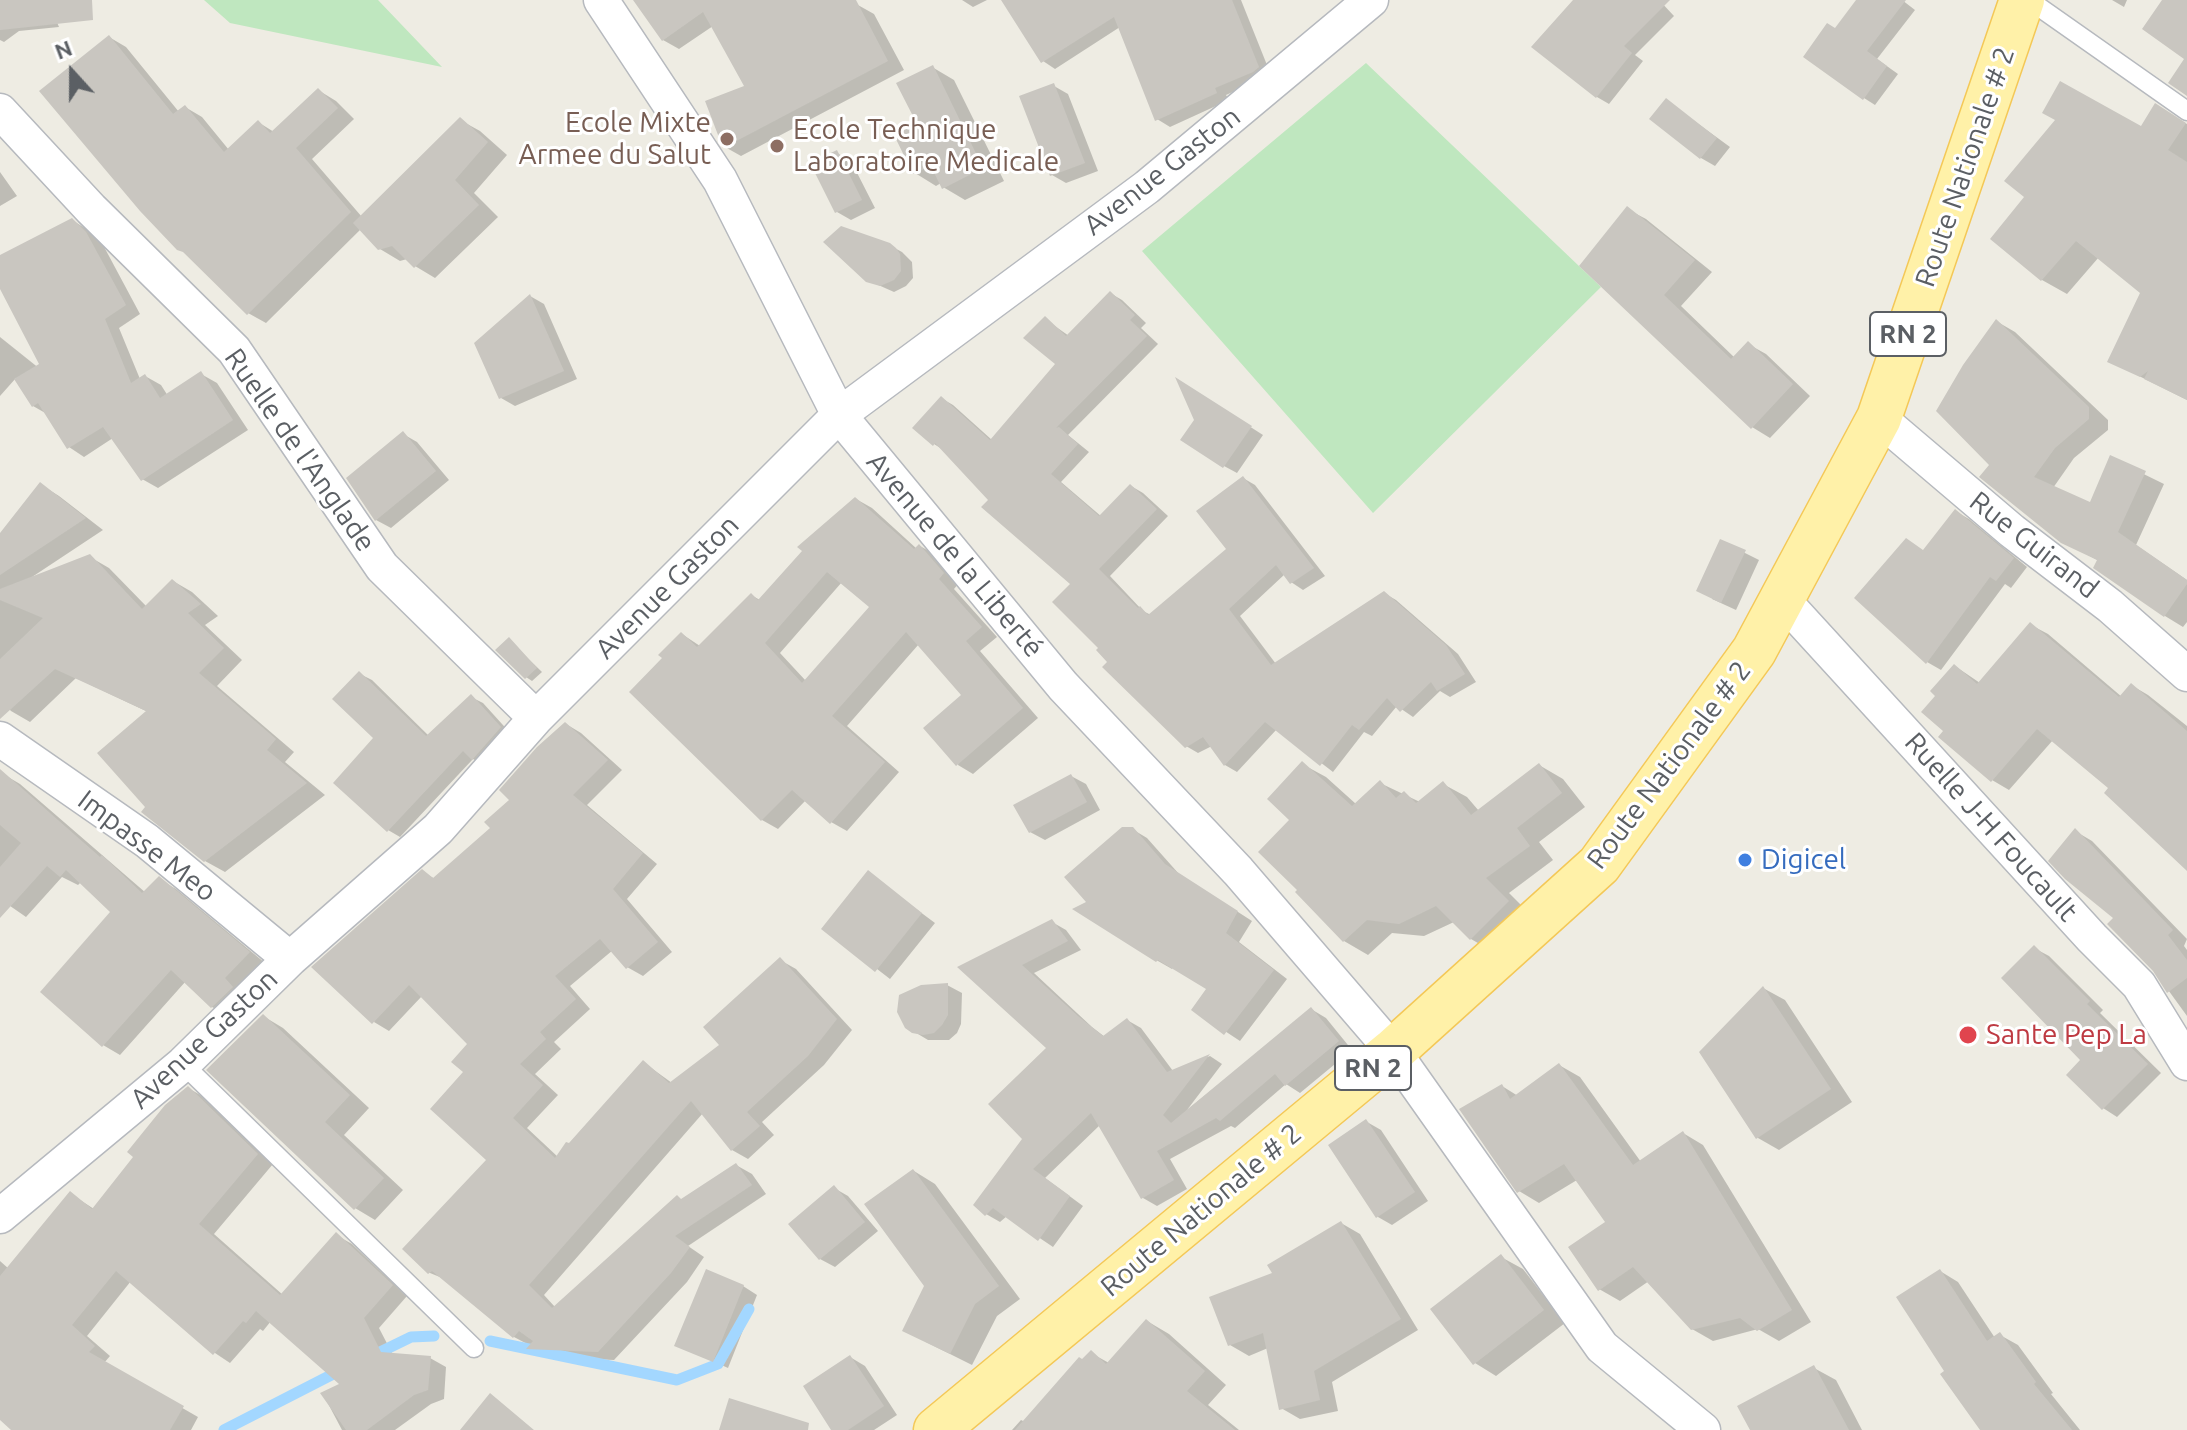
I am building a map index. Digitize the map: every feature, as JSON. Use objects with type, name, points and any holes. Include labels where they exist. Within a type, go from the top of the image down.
[{"type":"main road","name":"Route Nationale # 2","points":[[936,1430],[1393,1051],[1599,865],[1754,651],[1879,418],[2022,0]]},
{"type":"street","name":"Avenue de la Liberté","points":[[601,0],[720,180],[839,415],[1063,686],[1238,871],[1393,1051],[1602,1347],[1703,1430]]},
{"type":"street","name":"Avenue Gaston","points":[[0,1216],[183,1064],[290,959],[438,829],[536,718],[839,415],[1147,187],[1371,0]]},
{"type":"street","name":"Ruelle de l'Anglade","points":[[0,111],[91,209],[234,350],[382,567],[536,718]]},
{"type":"street","name":"Rue Guirand","points":[[1879,418],[2012,531],[2110,606],[2187,674]]},
{"type":"street","name":"Ruelle J-H Foucault","points":[[1782,599],[2092,938],[2139,985],[2187,1063]]},
{"type":"street","name":"Impasse Meo","points":[[0,739],[147,841],[290,959]]},
{"type":"lane","points":[[2029,0],[2187,111]]},
{"type":"lane","points":[[183,1064],[474,1348]]},
{"type":"green space","points":[[204,0],[378,0],[442,67],[230,23]]},
{"type":"green space","points":[[1366,63],[1601,287],[1373,513],[1142,251]]},
{"type":"building","points":[[0,0],[92,0],[93,20],[0,30]]},
{"type":"building","points":[[633,0],[856,0],[888,61],[723,148],[705,101],[744,86],[703,12],[662,41]]},
{"type":"building","points":[[1001,0],[1232,0],[1259,67],[1215,88],[1217,93],[1155,121],[1114,17],[1041,63]]},
{"type":"building","points":[[1573,0],[1670,0],[1624,46],[1632,53],[1596,98],[1531,47]]},
{"type":"building","points":[[1856,0],[1906,0],[1867,51],[1887,66],[1863,100],[1803,57],[1827,23],[1835,28]]},
{"type":"building","points":[[2162,0],[2187,0],[2187,96],[2168,83],[2184,59],[2142,29]]},
{"type":"building","points":[[109,35],[173,114],[185,105],[224,152],[258,120],[270,133],[318,88],[338,108],[296,148],[351,212],[247,315],[140,211],[39,91]]},
{"type":"building","points":[[933,65],[983,168],[942,189],[931,166],[913,174],[894,135],[917,124],[896,83]]},
{"type":"building","points":[[2060,81],[2141,126],[2155,103],[2186,123],[2168,150],[2187,162],[2187,400],[2144,379],[2148,371],[2140,377],[2107,362],[2140,293],[2076,241],[2041,281],[1990,239],[2024,197],[2004,181],[2055,120],[2042,113]]},
{"type":"building","points":[[1054,83],[1085,163],[1050,176],[1019,96]]},
{"type":"building","points":[[1666,98],[1717,138],[1700,159],[1649,119]]},
{"type":"building","points":[[460,117],[488,142],[455,180],[479,205],[414,268],[392,246],[378,250],[353,223]]},
{"type":"building","points":[[837,150],[862,200],[835,213],[810,163]]},
{"type":"building","points":[[1627,206],[1695,260],[1664,295],[1731,359],[1748,341],[1793,384],[1751,429],[1579,266]]},
{"type":"building","points":[[72,218],[86,232],[126,305],[105,319],[131,383],[145,374],[160,398],[201,371],[233,420],[141,481],[103,427],[67,449],[38,403],[32,407],[14,379],[39,364],[0,289],[0,255]]},
{"type":"building","points":[[841,226],[890,243],[896,248],[900,254],[901,271],[894,280],[880,286],[866,282],[823,242]]},
{"type":"building","points":[[1110,291],[1135,315],[1130,320],[1147,336],[1056,428],[1059,427],[1078,444],[1051,474],[1099,516],[1130,484],[1157,509],[1099,569],[1148,615],[1226,549],[1196,511],[1243,476],[1314,568],[1290,584],[1276,565],[1229,609],[1271,665],[1384,591],[1446,645],[1465,674],[1437,691],[1431,682],[1400,712],[1387,698],[1359,730],[1352,725],[1320,766],[1265,722],[1224,766],[1203,737],[1185,748],[1102,667],[1107,662],[1096,650],[1098,648],[1052,602],[1070,584],[981,507],[988,500],[935,443],[933,446],[912,428],[941,396],[990,440],[1055,364],[1023,338],[1045,316],[1066,336]]},
{"type":"building","points":[[530,294],[564,371],[499,399],[474,343]]},
{"type":"building","points":[[1996,319],[2089,407],[2089,419],[2055,448],[2034,477],[2090,502],[2110,455],[2146,471],[2118,532],[2187,580],[2164,617],[2093,568],[2097,560],[2061,543],[1979,477],[1989,465],[1936,411],[1963,365]]},
{"type":"building","points":[[1175,377],[1252,426],[1223,468],[1180,440],[1194,420]]},
{"type":"building","points":[[403,431],[436,471],[375,521],[346,478]]},
{"type":"building","points":[[40,482],[86,518],[0,575],[0,533]]},
{"type":"building","points":[[855,497],[914,549],[919,544],[944,573],[939,579],[982,627],[966,641],[1023,708],[956,766],[923,728],[961,695],[906,632],[832,716],[885,762],[830,824],[792,790],[761,821],[629,692],[662,658],[658,655],[681,632],[697,647],[751,593],[758,600],[802,551],[797,547]],"holes":[[[827,572],[869,607],[802,683],[765,643]]]},
{"type":"building","points":[[1955,509],[2014,558],[1996,581],[1990,577],[1926,664],[1854,598],[1906,538],[1923,550]]},
{"type":"building","points":[[1720,539],[1746,550],[1721,603],[1696,591]]},
{"type":"building","points":[[90,554],[142,609],[172,579],[201,604],[188,613],[224,648],[199,673],[276,739],[267,750],[307,783],[204,862],[141,812],[145,807],[97,753],[146,711],[55,669],[0,719],[0,659],[43,618],[0,600],[0,589]]},
{"type":"building","points":[[2030,622],[2119,697],[2131,683],[2187,731],[2187,871],[2104,793],[2108,788],[2037,729],[1991,782],[1938,737],[1943,731],[1921,712],[1935,696],[1930,691],[1954,664],[1977,684]]},
{"type":"building","points":[[509,637],[537,668],[525,679],[495,650]]},
{"type":"building","points":[[359,671],[426,736],[471,694],[501,727],[472,760],[463,751],[387,832],[333,783],[373,738],[332,699]]},
{"type":"building","points":[[565,722],[608,760],[573,795],[643,853],[613,889],[658,942],[626,969],[600,939],[555,976],[576,999],[540,1032],[546,1039],[520,1064],[543,1085],[513,1118],[555,1158],[566,1142],[569,1143],[643,1060],[669,1083],[719,1045],[703,1027],[780,957],[837,1019],[808,1056],[747,1112],[760,1126],[731,1151],[691,1101],[529,1285],[552,1308],[677,1195],[681,1199],[736,1163],[752,1185],[675,1236],[690,1247],[671,1273],[598,1352],[526,1349],[533,1341],[519,1331],[513,1338],[432,1271],[428,1274],[402,1249],[486,1160],[430,1109],[463,1072],[451,1062],[467,1044],[409,985],[372,1024],[311,967],[422,869],[433,878],[490,828],[484,822],[509,800],[499,790],[537,747]]},
{"type":"building","points":[[1302,761],[1352,806],[1380,780],[1396,798],[1404,791],[1416,803],[1443,781],[1471,815],[1539,763],[1562,793],[1517,828],[1530,846],[1486,878],[1509,901],[1470,940],[1436,906],[1399,924],[1367,920],[1343,942],[1258,852],[1289,820],[1267,799]]},
{"type":"building","points":[[0,769],[142,893],[159,876],[250,952],[225,978],[233,987],[211,1008],[171,970],[102,1047],[40,992],[110,912],[66,870],[60,877],[47,866],[0,918],[0,867],[21,843],[0,825]]},
{"type":"building","points":[[1071,774],[1087,802],[1029,833],[1013,805]]},
{"type":"building","points":[[1122,827],[1133,827],[1165,864],[1238,911],[1226,933],[1274,970],[1224,1035],[1191,1010],[1206,989],[1158,960],[1156,962],[1072,909],[1086,902],[1064,877]]},
{"type":"building","points":[[2075,828],[2173,930],[2168,935],[2187,960],[2187,978],[2167,993],[2153,971],[2107,924],[2113,918],[2048,861]]},
{"type":"building","points":[[868,870],[922,913],[875,972],[821,929]]},
{"type":"building","points":[[1052,919],[1068,941],[1022,965],[1078,1016],[1103,1036],[1127,1018],[1167,1072],[1210,1054],[1163,1115],[1171,1123],[1311,1007],[1339,1041],[1285,1086],[1275,1074],[1220,1121],[1216,1118],[1157,1151],[1174,1180],[1141,1199],[1091,1113],[1033,1169],[1070,1196],[1038,1241],[993,1208],[985,1216],[973,1205],[1022,1139],[988,1104],[1046,1048],[957,967]]},
{"type":"building","points":[[2034,945],[2090,1001],[2087,1004],[2148,1064],[2102,1110],[2066,1075],[2080,1060],[2001,978]]},
{"type":"building","points":[[948,983],[948,1015],[942,1025],[934,1033],[923,1035],[905,1028],[897,1012],[899,995],[921,985]]},
{"type":"building","points":[[1763,986],[1831,1089],[1756,1139],[1699,1052]]},
{"type":"building","points":[[263,1014],[350,1095],[325,1122],[384,1178],[354,1210],[206,1070]]},
{"type":"building","points":[[1559,1063],[1633,1165],[1683,1131],[1792,1310],[1757,1331],[1740,1318],[1691,1330],[1633,1267],[1598,1291],[1568,1247],[1605,1222],[1564,1164],[1517,1193],[1459,1109],[1502,1084],[1510,1099]]},
{"type":"building","points":[[188,1086],[258,1154],[199,1224],[280,1295],[336,1232],[393,1285],[364,1318],[381,1352],[431,1356],[428,1390],[414,1395],[367,1430],[346,1430],[320,1393],[339,1384],[256,1311],[213,1355],[116,1271],[72,1325],[95,1346],[89,1352],[184,1406],[170,1430],[11,1430],[0,1420],[0,1276],[70,1191],[92,1209],[133,1157],[127,1152],[165,1105]]},
{"type":"building","points":[[1366,1119],[1415,1192],[1376,1218],[1328,1145]]},
{"type":"building","points":[[913,1169],[999,1286],[975,1304],[950,1354],[902,1331],[924,1286],[864,1204]]},
{"type":"building","points":[[834,1185],[865,1222],[819,1260],[788,1224]]},
{"type":"building","points":[[1341,1221],[1401,1319],[1314,1371],[1320,1400],[1279,1410],[1263,1333],[1228,1346],[1209,1297],[1272,1273],[1267,1265]]},
{"type":"building","points":[[1501,1254],[1544,1310],[1473,1365],[1430,1309]]},
{"type":"building","points":[[706,1269],[744,1285],[713,1362],[674,1346]]},
{"type":"building","points":[[1940,1269],[1987,1341],[2000,1332],[2036,1382],[2034,1384],[2072,1430],[1980,1430],[1940,1374],[1944,1371],[1896,1297]]},
{"type":"building","points":[[1146,1319],[1205,1371],[1187,1391],[1235,1430],[1015,1430],[1079,1357],[1082,1359],[1091,1350],[1106,1364]]},
{"type":"building","points":[[850,1355],[884,1406],[848,1430],[831,1430],[803,1386]]},
{"type":"building","points":[[1814,1365],[1849,1430],[1750,1430],[1737,1406]]},
{"type":"building","points":[[490,1393],[534,1430],[460,1430]]},
{"type":"building","points":[[729,1398],[809,1423],[808,1430],[719,1430]]},
{"type":"waterway","points":[[490,1341],[677,1380],[718,1364],[749,1309]]},
{"type":"waterway","points":[[368,1358],[411,1337],[434,1336]]},
{"type":"waterway","points":[[224,1430],[341,1370]]},
{"type":"place","name":"Ecole Mixte Armee du Salut","points":[[727,139]]},
{"type":"place","name":"Ecole Technique Laboratoire Medicale","points":[[777,146]]},
{"type":"place","name":"Digicel","points":[[1745,860]]},
{"type":"place","name":"Sante Pep La","points":[[1968,1035]]}]
